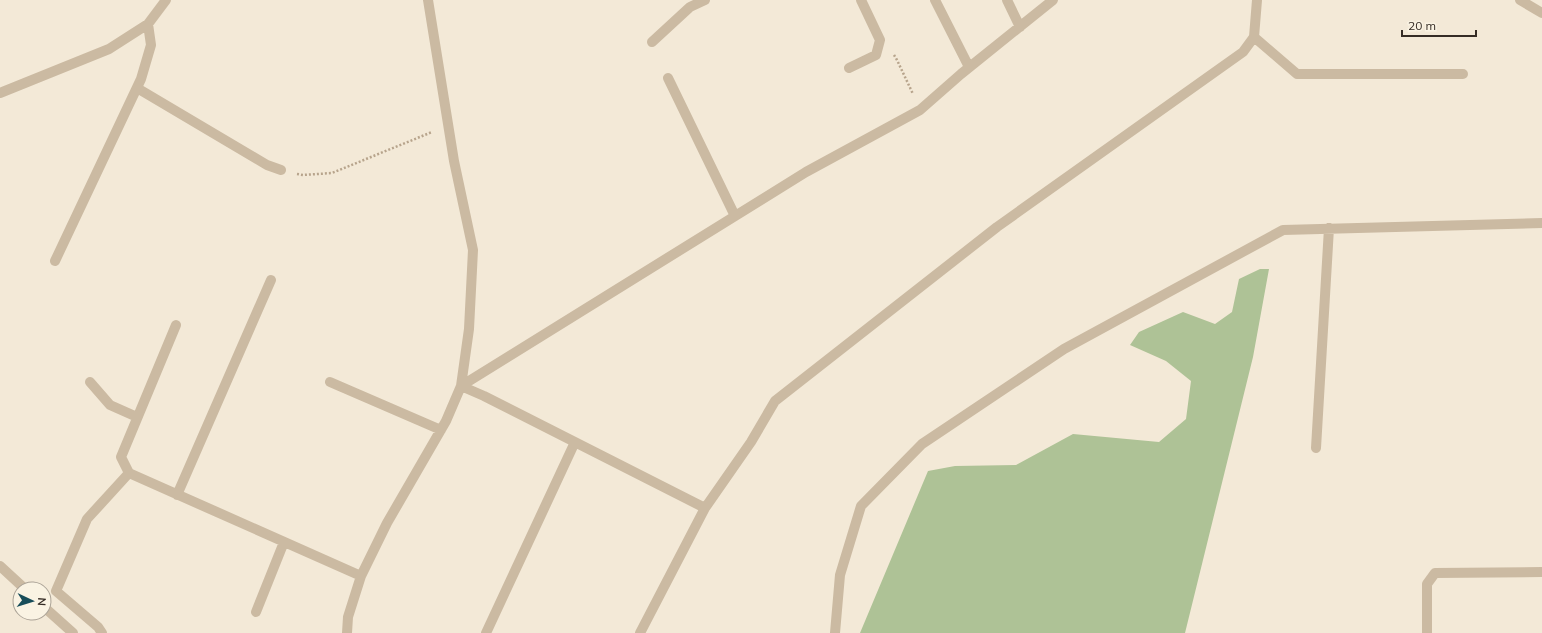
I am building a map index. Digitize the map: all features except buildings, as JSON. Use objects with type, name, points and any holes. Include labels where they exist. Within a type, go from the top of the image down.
[{"type":"street","points":[[0,93],[109,49],[148,24],[166,0]]},
{"type":"street","points":[[347,633],[348,617],[361,576],[387,523],[441,430],[461,386],[469,329],[473,250],[454,161],[428,0]]},
{"type":"street","points":[[652,42],[690,7],[705,0]]},
{"type":"street","points":[[849,68],[876,55],[880,40],[861,0]]},
{"type":"street","points":[[935,0],[968,67]]},
{"type":"street","points":[[1007,0],[1020,27]]},
{"type":"street","points":[[461,386],[806,172],[920,110],[968,67],[1053,0]]},
{"type":"street","points":[[640,633],[705,508],[751,442],[775,401],[997,227],[1243,52],[1254,37],[1256,0]]},
{"type":"street","points":[[1520,0],[1542,14]]},
{"type":"street","points":[[55,261],[137,88],[151,45],[148,24]]},
{"type":"street","points":[[1254,37],[1297,74],[1463,74]]},
{"type":"street","points":[[668,78],[735,216]]},
{"type":"street","points":[[137,88],[267,165],[281,170]]},
{"type":"street","points":[[835,633],[840,574],[861,506],[922,444],[1064,350],[1283,230],[1542,224]]},
{"type":"street","points":[[1316,448],[1329,228]]},
{"type":"street","points":[[177,495],[271,280]]},
{"type":"street","points":[[176,325],[121,457],[128,473],[361,576]]},
{"type":"street","points":[[90,382],[110,405],[137,417]]},
{"type":"street","points":[[330,382],[441,430]]},
{"type":"street","points":[[461,386],[484,396],[705,508]]},
{"type":"street","points":[[486,633],[575,442]]},
{"type":"street","points":[[102,633],[98,627],[56,591],[87,519],[128,473]]},
{"type":"street","points":[[256,612],[284,542]]},
{"type":"street","points":[[0,566],[16,581]]},
{"type":"street","points":[[1427,633],[1427,584],[1435,573],[1542,572]]},
{"type":"street","points":[[52,614],[72,633]]},
{"type":"path","points":[[880,40],[898,60],[920,110]]},
{"type":"path","points":[[281,170],[303,176],[332,173],[448,126]]},
{"type":"green space","points":[[1260,269],[1269,269],[1253,357],[1185,633],[860,633],[928,471],[955,466],[1016,465],[1073,434],[1159,442],[1186,419],[1191,381],[1166,361],[1130,345],[1139,332],[1183,312],[1215,324],[1232,312],[1239,279]]}]
